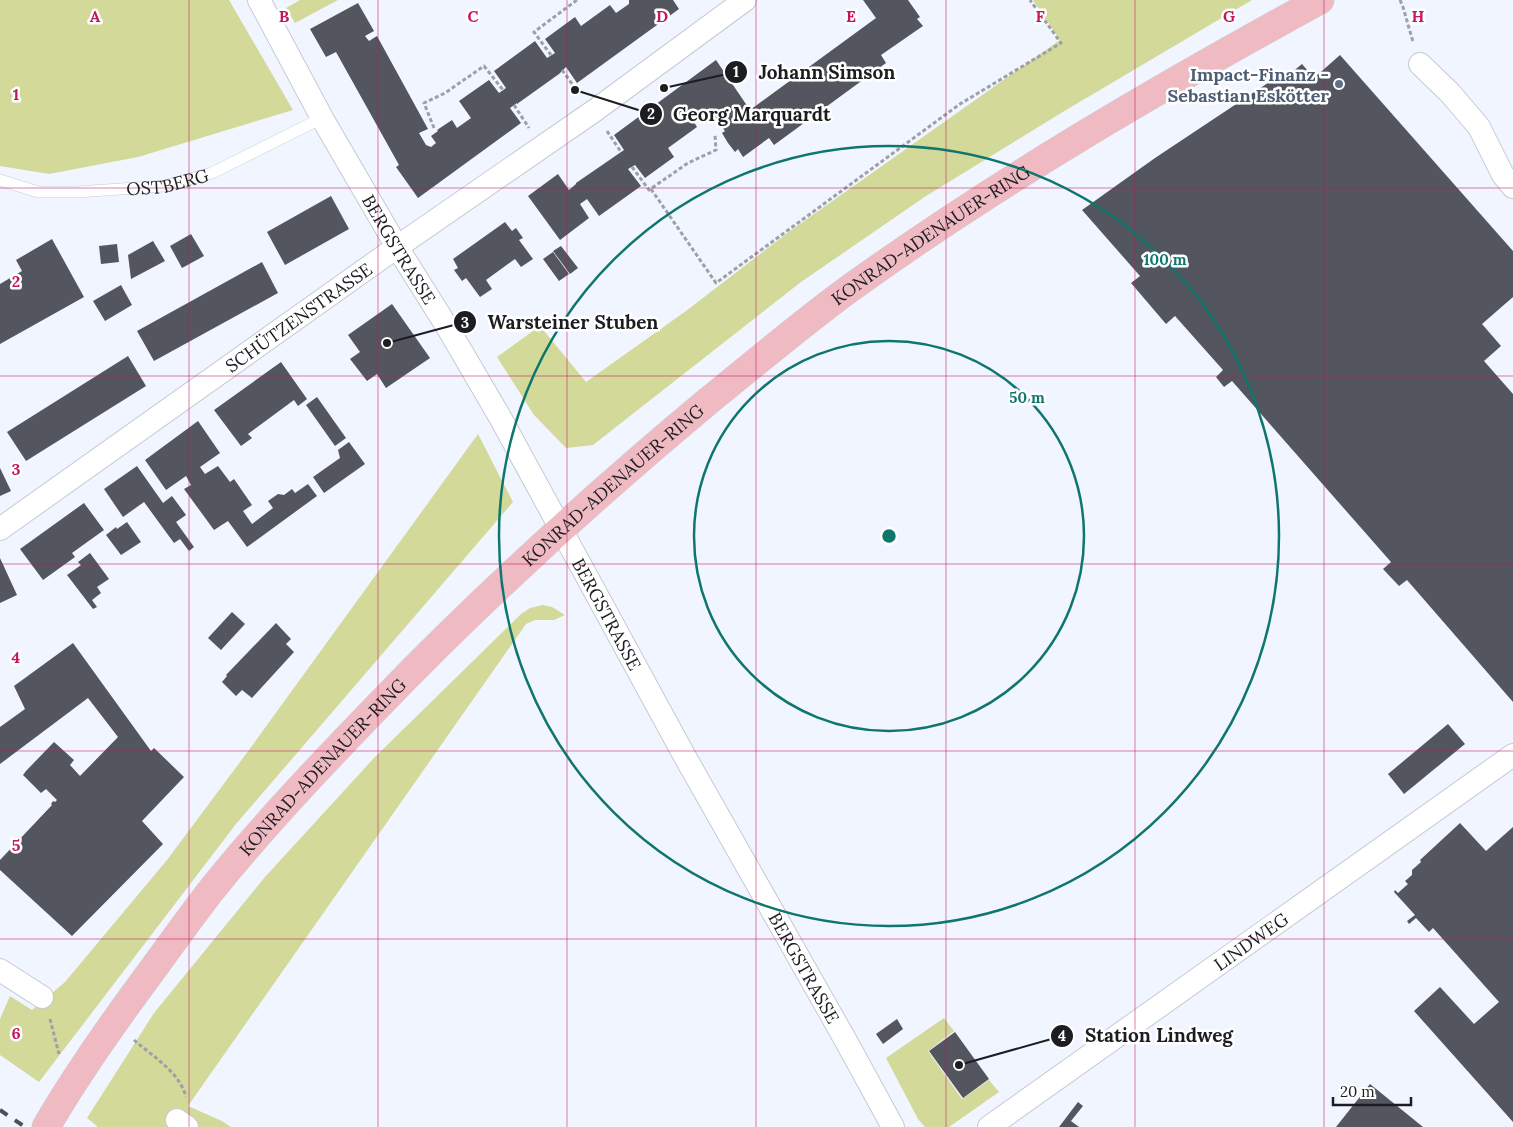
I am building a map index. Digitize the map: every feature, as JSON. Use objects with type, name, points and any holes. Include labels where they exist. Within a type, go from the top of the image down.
[{"type":"main road","name":"KONRAD-ADENAUER-RING","points":[[46,1127],[68,1089],[113,1023],[209,893],[275,815],[438,644],[658,443],[773,348],[847,291],[924,236],[1105,121],[1320,0]]},
{"type":"street","name":"BERGSTRASSE","points":[[259,0],[322,118],[501,419],[684,755],[894,1127]]},
{"type":"street","name":"SCHÜTZENSTRASSE","points":[[0,529],[397,247],[594,111],[744,0]]},
{"type":"street","points":[[1420,64],[1450,93],[1479,127],[1502,175],[1513,187]]},
{"type":"street","name":"LINDWEG","points":[[989,1127],[1513,755]]},
{"type":"street","points":[[0,970],[42,997]]},
{"type":"lane","name":"OSTBERG","points":[[0,180],[38,192],[77,192],[164,186],[212,173],[322,118]]},
{"type":"path","points":[[551,55],[534,32],[577,0]]},
{"type":"path","points":[[632,167],[650,189],[716,283],[960,104],[1061,43],[1030,0]]},
{"type":"path","points":[[1400,0],[1420,64]]},
{"type":"path","points":[[434,128],[424,103],[445,93],[484,66],[503,90]]},
{"type":"path","points":[[650,189],[688,163],[716,150],[715,135]]},
{"type":"path","points":[[42,997],[51,1022],[68,1089]]},
{"type":"path","points":[[113,1023],[175,1074],[183,1088],[186,1099]]},
{"type":"green space","points":[[0,0],[229,0],[293,110],[138,157],[49,174],[0,166]]},
{"type":"green space","points":[[300,0],[338,0],[295,23],[286,8]]},
{"type":"green space","points":[[1033,0],[1252,0],[1061,113],[926,196],[801,282],[593,445],[566,448],[534,415],[497,357],[540,326],[586,382],[686,311],[790,231],[1060,40]]},
{"type":"green space","points":[[478,434],[513,502],[236,824],[39,1082],[0,1055],[0,1019],[10,996],[32,1010],[65,982],[167,860]]},
{"type":"green space","points":[[543,605],[552,607],[565,615],[554,620],[535,620],[526,624],[188,1106],[231,1127],[98,1127],[87,1118],[154,1013],[265,877],[374,758],[521,614],[530,608]]},
{"type":"green space","points":[[944,1018],[954,1031],[928,1051],[962,1099],[989,1080],[999,1092],[949,1127],[925,1127],[918,1119],[886,1058]]},
{"type":"building","points":[[629,0],[673,0],[679,9],[577,83],[566,67],[559,74],[510,108],[521,123],[418,198],[396,167],[399,165],[336,52],[326,57],[310,29],[358,3],[374,31],[365,36],[369,41],[377,36],[428,129],[419,133],[426,145],[431,147],[436,143],[431,136],[437,130],[452,120],[457,128],[471,118],[459,101],[489,80],[499,93],[506,88],[494,71],[535,41],[547,58],[555,53],[545,39],[575,17],[581,26],[610,5],[616,13],[629,4]]},
{"type":"building","points":[[863,0],[908,0],[920,17],[917,19],[923,26],[881,55],[886,63],[774,145],[769,138],[743,157],[738,149],[735,152],[728,143],[722,133],[725,131],[710,111],[704,110],[692,119],[697,127],[668,148],[674,157],[645,178],[635,165],[628,169],[641,186],[599,216],[587,199],[580,204],[589,218],[560,240],[528,196],[558,174],[569,190],[576,183],[624,150],[614,135],[716,60],[750,110],[876,18]]},
{"type":"building","points":[[1340,55],[1513,251],[1513,297],[1482,324],[1501,346],[1484,361],[1513,394],[1513,702],[1407,580],[1399,586],[1383,569],[1391,562],[1232,381],[1224,387],[1216,377],[1223,370],[1175,316],[1166,324],[1131,283],[1140,276],[1082,210],[1155,158],[1283,73],[1286,77],[1302,64],[1314,78]]},
{"type":"building","points":[[331,196],[349,229],[285,265],[267,232]]},
{"type":"building","points":[[505,222],[512,231],[516,228],[523,238],[519,240],[533,259],[521,267],[515,259],[486,280],[492,289],[480,297],[466,278],[462,281],[454,270],[458,268],[453,259]]},
{"type":"building","points":[[191,234],[204,256],[182,268],[170,246]]},
{"type":"building","points":[[52,239],[84,297],[0,344],[0,284],[22,271],[16,260]]},
{"type":"building","points":[[153,241],[165,261],[131,279],[128,255]]},
{"type":"building","points":[[117,244],[119,262],[101,264],[99,246]]},
{"type":"building","points":[[561,246],[578,268],[570,274],[553,251]]},
{"type":"building","points":[[553,252],[569,274],[559,281],[543,259]]},
{"type":"building","points":[[262,262],[278,293],[154,361],[137,331]]},
{"type":"building","points":[[121,285],[132,305],[105,321],[93,301]]},
{"type":"building","points":[[392,304],[430,358],[386,388],[377,374],[367,381],[350,359],[360,352],[348,335]]},
{"type":"building","points":[[128,356],[146,386],[26,461],[7,432]]},
{"type":"building","points":[[281,362],[307,399],[298,406],[294,400],[248,434],[252,438],[241,446],[214,410]]},
{"type":"building","points":[[317,397],[346,438],[335,446],[306,405]]},
{"type":"building","points":[[198,421],[220,453],[200,467],[205,474],[218,466],[230,482],[234,479],[252,505],[243,511],[252,524],[273,508],[268,501],[278,494],[284,495],[292,489],[295,493],[308,484],[317,496],[247,547],[228,521],[214,530],[184,489],[191,485],[186,476],[166,490],[145,460]]},
{"type":"building","points":[[349,442],[365,464],[324,493],[313,477],[340,458],[338,450]]},
{"type":"building","points":[[137,466],[163,503],[172,496],[186,515],[176,522],[194,547],[189,551],[180,539],[174,543],[144,502],[123,517],[104,489]]},
{"type":"building","points":[[0,468],[11,491],[0,496]]},
{"type":"building","points":[[84,503],[104,530],[72,553],[75,557],[43,580],[20,549]]},
{"type":"building","points":[[127,522],[141,542],[121,555],[106,535],[116,527],[117,529]]},
{"type":"building","points":[[90,553],[109,579],[97,587],[101,593],[92,600],[97,607],[93,609],[67,575],[81,565],[78,562]]},
{"type":"building","points":[[0,558],[17,595],[0,603]]},
{"type":"building","points":[[232,612],[245,624],[221,650],[208,638]]},
{"type":"building","points":[[276,623],[291,639],[286,644],[294,652],[252,698],[242,690],[236,696],[222,682],[226,675]]},
{"type":"building","points":[[73,643],[151,751],[154,748],[184,777],[142,821],[163,844],[72,936],[0,870],[0,860],[52,805],[53,801],[57,800],[46,789],[41,793],[23,775],[26,771],[54,742],[74,760],[70,765],[80,776],[118,737],[88,698],[0,764],[0,727],[25,709],[14,686]]},
{"type":"building","points":[[1448,724],[1465,744],[1404,794],[1388,774]]},
{"type":"building","points":[[1460,823],[1486,851],[1513,827],[1513,1122],[1414,1011],[1440,987],[1474,1024],[1499,1002],[1433,928],[1429,932],[1416,918],[1409,924],[1407,921],[1415,915],[1394,892],[1395,890],[1398,893],[1408,884],[1405,881],[1412,875],[1412,870],[1421,862],[1420,860]]},
{"type":"building","points":[[897,1019],[903,1029],[883,1044],[876,1034]]},
{"type":"building","points":[[955,1032],[989,1079],[963,1098],[929,1051]]},
{"type":"building","points":[[1370,1084],[1423,1127],[1336,1127]]},
{"type":"building","points":[[1078,1102],[1083,1106],[1071,1121],[1079,1127],[1059,1127]]},
{"type":"railway","points":[[0,1110],[25,1127]]},
{"type":"place","name":"Impact-Finanz - Sebastian Eskötter","points":[[1339,84]]},
{"type":"place","name":"Johann Simson","points":[[664,88]]},
{"type":"place","name":"Georg Marquardt","points":[[575,90]]},
{"type":"place","name":"Warsteiner Stuben","points":[[387,343]]},
{"type":"place","name":"Station Lindweg","points":[[959,1065]]}]
